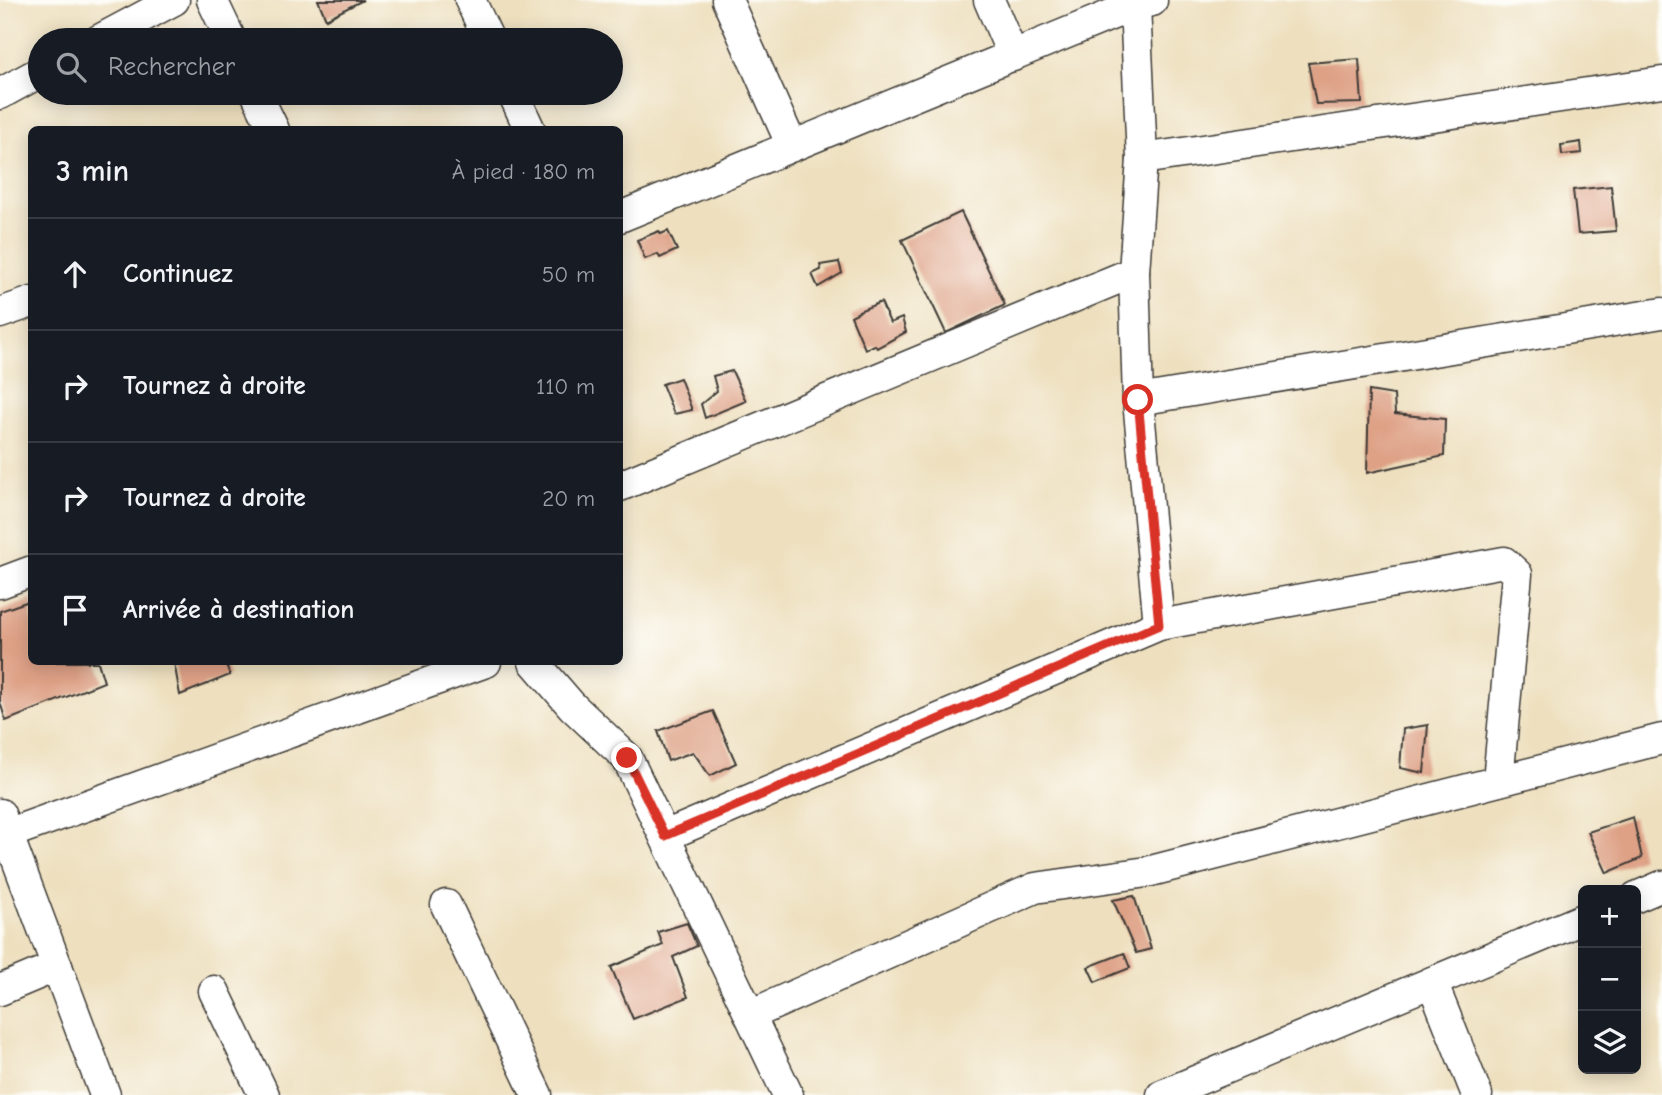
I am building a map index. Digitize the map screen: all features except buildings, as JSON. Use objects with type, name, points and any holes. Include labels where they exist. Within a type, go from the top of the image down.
[{"type":"street","points":[[212,0],[225,28]]},
{"type":"street","points":[[470,0],[483,28]]},
{"type":"street","points":[[727,0],[792,146]]},
{"type":"street","points":[[989,0],[1013,55]]},
{"type":"street","points":[[623,216],[1143,2],[1142,159],[1134,272],[1138,400],[1159,625]]},
{"type":"street","points":[[118,28],[156,4]]},
{"type":"street","points":[[0,94],[28,79]]},
{"type":"street","points":[[1142,159],[1662,82]]},
{"type":"street","points":[[262,105],[272,126]]},
{"type":"street","points":[[519,105],[528,126]]},
{"type":"street","points":[[623,485],[1134,272]]},
{"type":"street","points":[[0,313],[28,303]]},
{"type":"street","points":[[1138,400],[1662,313]]},
{"type":"street","points":[[665,836],[1159,625],[1504,562],[1517,574],[1498,781]]},
{"type":"street","points":[[0,583],[28,572]]},
{"type":"street","points":[[105,1095],[4,824],[477,665]]},
{"type":"street","points":[[537,665],[572,706],[627,758],[788,1095]]},
{"type":"street","points":[[750,1015],[1035,888],[1147,872],[1662,739]]},
{"type":"street","points":[[1641,895],[1662,886]]},
{"type":"street","points":[[446,905],[537,1095]]},
{"type":"street","points":[[1162,1095],[1578,921]]},
{"type":"street","points":[[0,990],[57,966]]},
{"type":"street","points":[[1432,982],[1477,1095]]},
{"type":"street","points":[[214,991],[264,1095]]},
{"type":"route","points":[[627,758],[665,836],[1159,625],[1138,400]]}]
